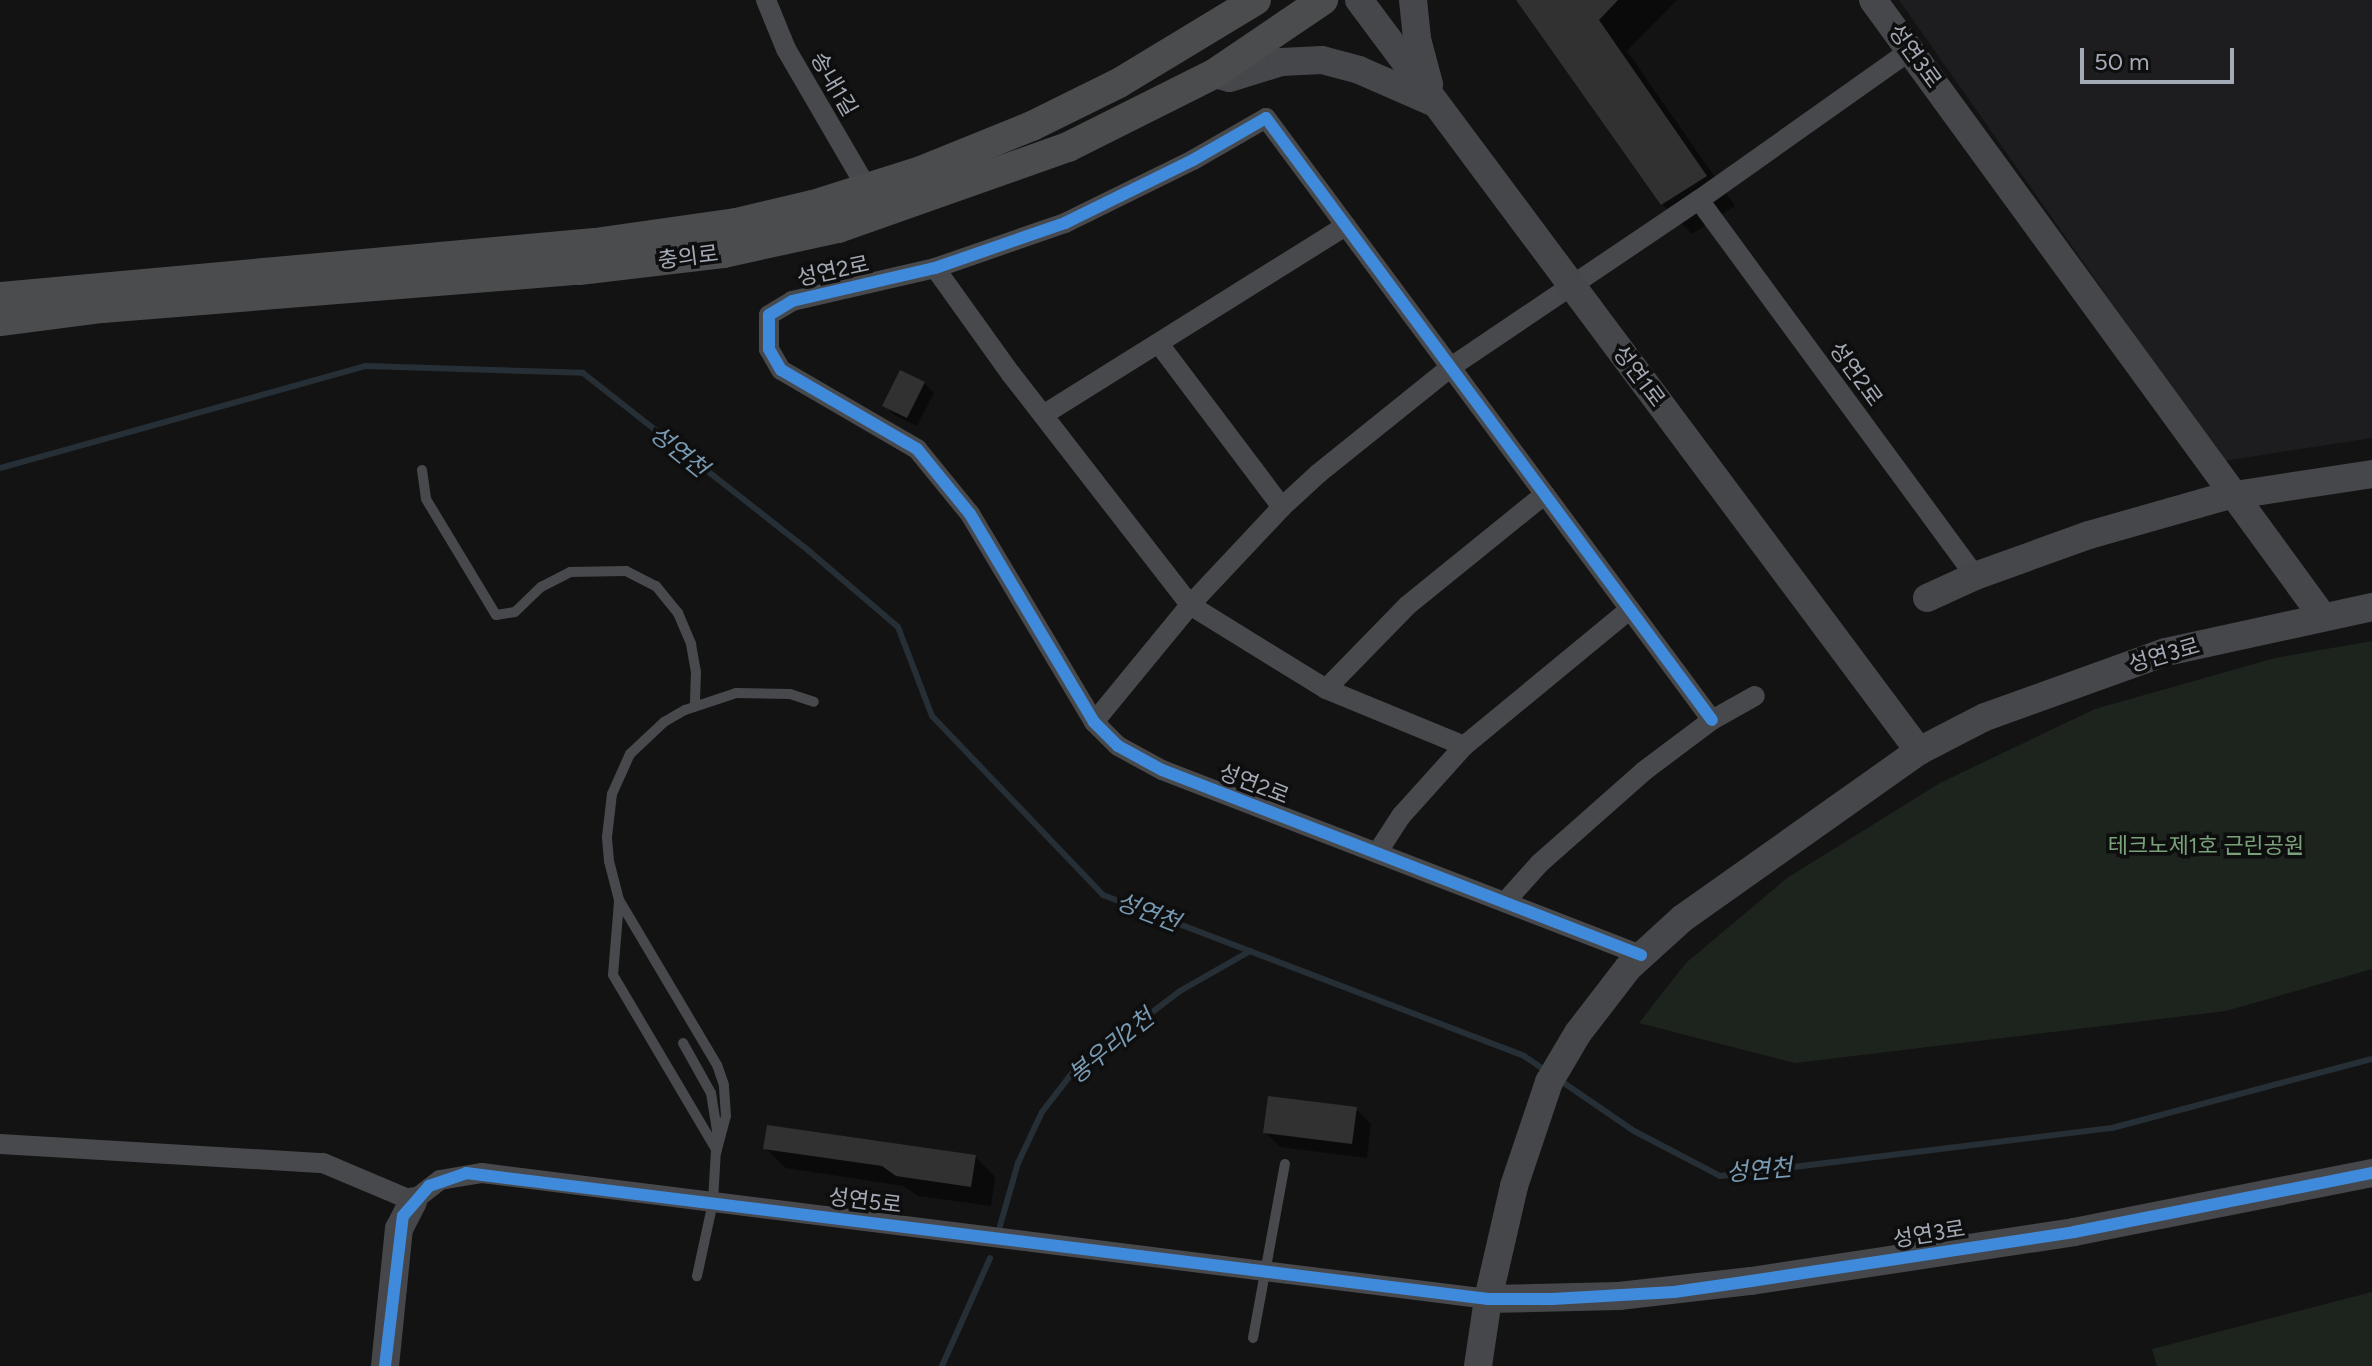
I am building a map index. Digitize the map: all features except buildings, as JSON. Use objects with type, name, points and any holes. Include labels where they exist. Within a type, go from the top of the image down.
[{"type":"main road","name":"충의로","points":[[0,321],[102,308],[579,270],[723,253],[838,228],[1068,147],[1214,74],[1323,0]]},
{"type":"main road","name":"충의로","points":[[0,297],[595,243],[736,223],[921,171],[1074,106],[1246,7]]},
{"type":"main road","points":[[1246,7],[1257,46]]},
{"type":"street","name":"송내1길","points":[[766,0],[786,49],[867,188]]},
{"type":"street","name":"성연1로","points":[[1359,0],[1919,751]]},
{"type":"street","points":[[1413,0],[1421,60],[1436,103]]},
{"type":"street","name":"성연3로","points":[[1873,0],[2323,617]]},
{"type":"street","points":[[1094,722],[1190,605],[1282,507],[1451,367],[1699,200],[1911,50]]},
{"type":"street","points":[[1214,74],[1230,78],[1281,62],[1322,60],[1359,70],[1436,103]]},
{"type":"street","name":"성연2로","points":[[1641,955],[1139,759],[1118,746],[1094,722],[1015,584],[970,514],[917,449],[791,377],[776,363],[769,349],[767,322],[779,305],[935,268],[1065,223],[1193,160],[1266,118],[1712,720]]},
{"type":"street","name":"성연2로","points":[[1699,200],[1975,576]]},
{"type":"street","points":[[1043,415],[1346,226]]},
{"type":"street","points":[[935,268],[1043,415],[1190,605],[1326,689],[1464,746]]},
{"type":"street","points":[[1159,344],[1282,507]]},
{"type":"street","points":[[1927,598],[1975,576],[2089,535],[2234,495],[2372,474]]},
{"type":"street","points":[[1326,689],[1408,605],[1545,494]]},
{"type":"street","name":"성연3로","points":[[2372,607],[2166,652],[1985,717],[1919,751],[1731,881],[1641,955],[1588,1019],[1549,1082],[1524,1151],[1488,1299],[1619,1296],[1751,1281],[2074,1232],[2372,1173]]},
{"type":"street","points":[[1377,853],[1401,816],[1464,746],[1630,609]]},
{"type":"street","points":[[1505,902],[1520,883],[1644,771],[1712,720],[1755,696]]},
{"type":"street","points":[[0,1144],[323,1163],[413,1201],[399,1229],[385,1366]]},
{"type":"street","name":"성연5로","points":[[413,1201],[440,1180],[467,1173],[1488,1299]]},
{"type":"street","points":[[1478,1366],[1488,1299]]},
{"type":"lane","points":[[422,470],[426,499],[496,615],[515,612],[541,587],[570,572],[626,571],[656,586],[678,613],[691,644],[696,672],[695,706]]},
{"type":"lane","points":[[716,1152],[727,1105],[721,1075],[619,900],[609,861],[608,815],[621,771],[630,754],[646,737],[695,706],[736,693],[751,692],[790,694],[814,702]]},
{"type":"lane","points":[[619,900],[613,975],[716,1152]]},
{"type":"lane","points":[[683,1043],[711,1093],[716,1152],[713,1202],[697,1276]]},
{"type":"lane","points":[[1253,1338],[1285,1164]]},
{"type":"shaded area","points":[[1899,0],[2372,0],[2372,438],[2223,461]]},
{"type":"green space","name":"테크노제1호 근린공원","points":[[2372,641],[2372,969],[2226,1011],[1795,1063],[1639,1023],[1686,963],[1787,878],[1940,783],[2095,709],[2275,658]]},
{"type":"green space","points":[[2372,1292],[2372,1366],[2157,1366],[2152,1349]]},
{"type":"waterway","name":"성연천","points":[[0,468],[366,366],[583,373],[809,551],[898,627],[932,716],[1103,895],[1524,1056],[1548,1072]]},
{"type":"waterway","name":"봉우리2천","points":[[1000,1226],[1018,1163],[1042,1112],[1073,1072],[1180,991],[1250,951]]},
{"type":"waterway","name":"성연천","points":[[1561,1081],[1634,1131],[1720,1176],[2112,1128],[2372,1059]]},
{"type":"waterway","name":"봉우리2천","points":[[942,1366],[990,1258]]},
{"type":"cycle path","points":[[1641,955],[1162,770],[1118,746],[1094,722],[970,514],[917,449],[781,370],[769,349],[769,315],[792,301],[935,268],[1065,223],[1193,160],[1266,118],[1712,720]]},
{"type":"cycle path","points":[[385,1366],[403,1216],[429,1186],[466,1173],[1488,1299],[1552,1299],[1674,1292],[2074,1232],[2372,1173]]}]
